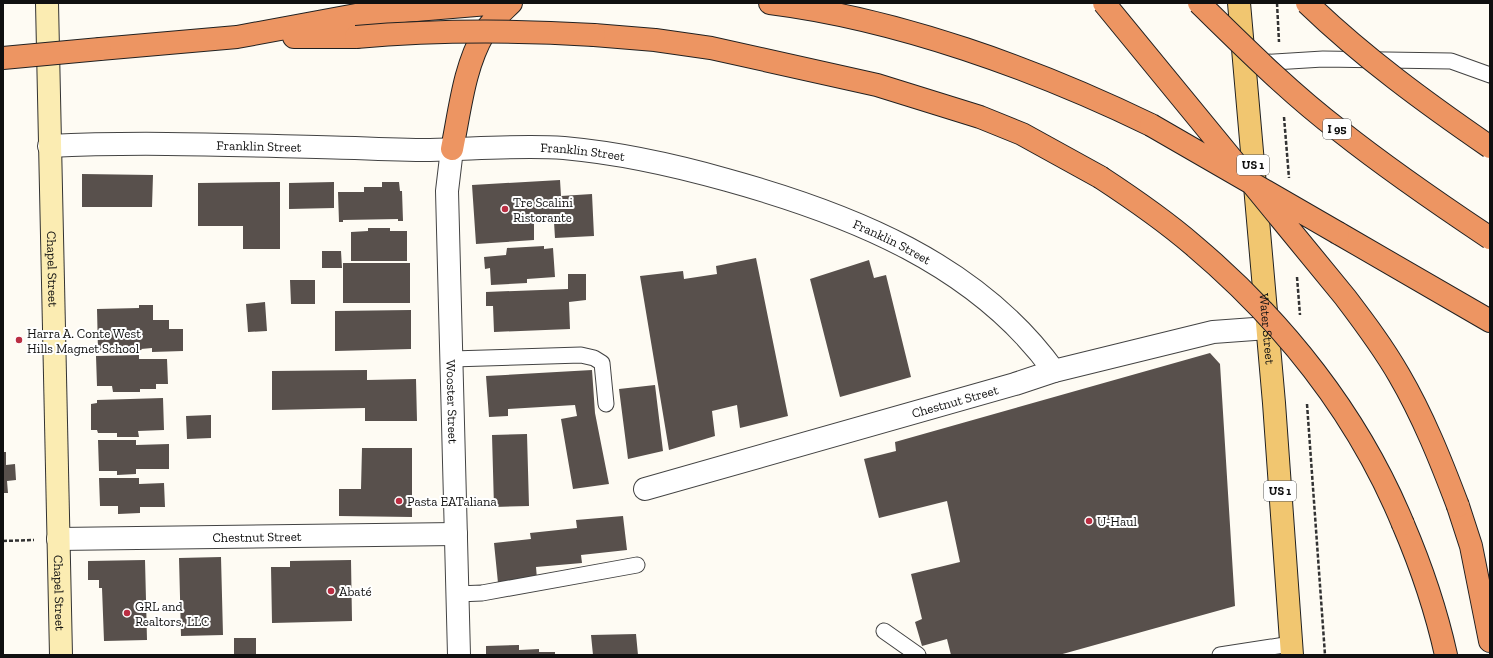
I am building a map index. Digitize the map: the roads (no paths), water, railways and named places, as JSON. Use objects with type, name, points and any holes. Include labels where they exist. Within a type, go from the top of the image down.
[{"type":"highway","points":[[3,58],[237,37],[356,16],[500,3]]},
{"type":"highway","points":[[452,148],[466,81],[474,54],[484,32],[495,18],[511,3]]},
{"type":"highway","points":[[770,3],[798,6],[890,27],[954,46],[1068,87],[1151,125],[1490,321]]},
{"type":"highway","points":[[1104,3],[1345,297],[1374,336],[1399,374],[1422,418],[1441,460],[1458,506],[1471,546],[1490,641]]},
{"type":"highway","name":"I 95","points":[[1199,3],[1267,68],[1338,130],[1412,186],[1490,238]]},
{"type":"highway","points":[[1307,3],[1351,43],[1490,147]]},
{"type":"highway","points":[[237,37],[356,37],[459,31],[549,32],[655,40],[711,48],[877,85],[980,117],[1022,134],[1100,177],[1192,244],[1245,291],[1307,361],[1362,442],[1389,491],[1416,554],[1430,595],[1446,655]]},
{"type":"main road","name":"Chapel Street","points":[[47,3],[61,655]]},
{"type":"main road","name":"Water Street","points":[[1239,3],[1268,328],[1292,650]]},
{"type":"street","name":"Franklin Street","points":[[49,146],[121,143],[428,150],[452,148],[564,148],[615,154],[698,172],[752,187],[850,221],[898,242],[937,264],[980,295],[1012,321],[1031,340],[1054,371]]},
{"type":"street","name":"Wooster Street","points":[[452,148],[447,191],[459,655]]},
{"type":"street","name":"Chestnut Street","points":[[645,489],[1015,384],[1054,371],[1213,332],[1268,328]]},
{"type":"street","name":"Chestnut Street","points":[[58,539],[456,534]]},
{"type":"lane","points":[[1244,64],[1322,59],[1451,61],[1490,75]]},
{"type":"lane","points":[[452,359],[581,355],[594,358],[602,363],[606,404]]},
{"type":"lane","points":[[457,594],[482,593],[637,565]]},
{"type":"lane","points":[[884,631],[918,655]]},
{"type":"lane","points":[[1220,655],[1292,650]]},
{"type":"place","name":"Tre Scalini Ristorante","points":[[505,209]]},
{"type":"place","name":"Harra A. Conte West Hills Magnet School","points":[[19,340]]},
{"type":"place","name":"Pasta EATaliana","points":[[399,501]]},
{"type":"place","name":"U-Haul","points":[[1089,521]]},
{"type":"place","name":"Abaté","points":[[331,591]]},
{"type":"place","name":"GRL and Realtors, LLC","points":[[127,613]]}]
